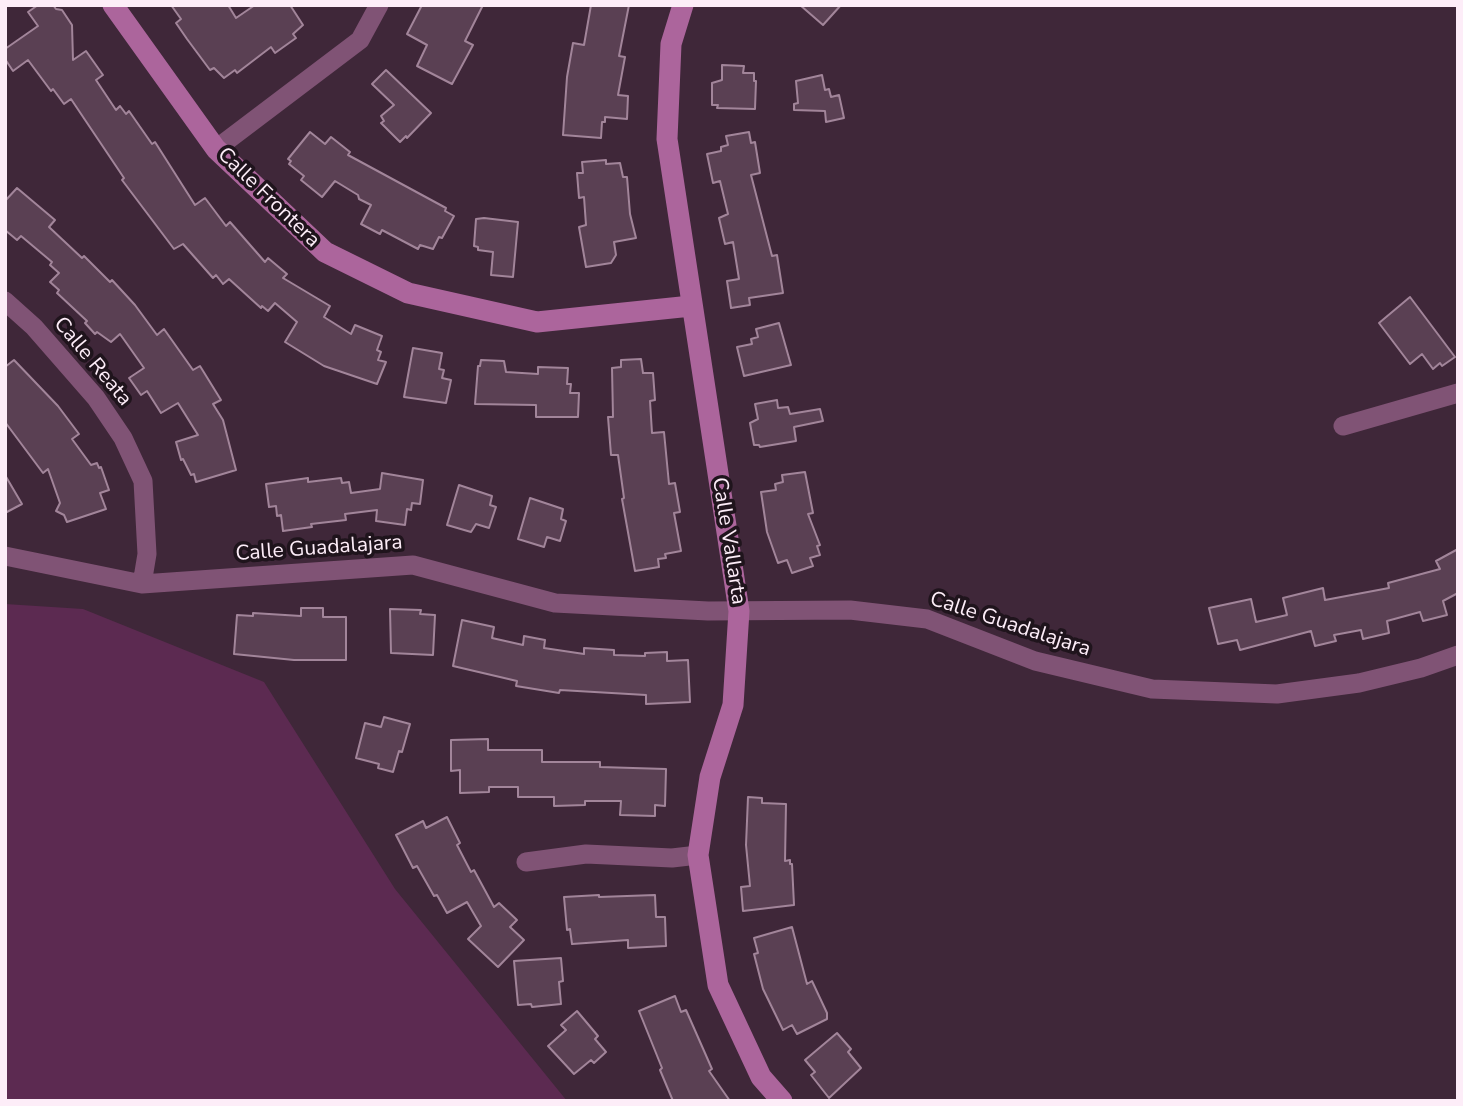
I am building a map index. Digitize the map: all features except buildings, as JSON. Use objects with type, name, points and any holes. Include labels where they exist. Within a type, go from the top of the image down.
[{"type":"street","name":"Calle Frontera","points":[[113,5],[216,149],[325,252],[408,293],[537,322],[691,306]]},
{"type":"street","points":[[216,149],[360,40],[379,5]]},
{"type":"street","name":"Calle Vallarta","points":[[683,5],[671,44],[667,139],[739,611],[733,705],[710,777],[698,855],[718,985],[761,1077],[782,1101]]},
{"type":"street","name":"Calle Reata","points":[[5,301],[34,327],[96,398],[123,438],[143,481],[147,554],[142,584]]},
{"type":"street","points":[[1343,426],[1458,393]]},
{"type":"street","name":"Calle Guadalajara","points":[[5,556],[142,584],[413,565],[555,603],[739,611],[850,610],[927,619],[1035,661],[1152,689],[1277,694],[1359,682],[1421,668],[1458,655]]},
{"type":"street","points":[[526,862],[586,854],[671,858],[698,855]]},
{"type":"shaded area","points":[[5,604],[83,609],[264,682],[395,889],[567,1101],[5,1101]]}]
